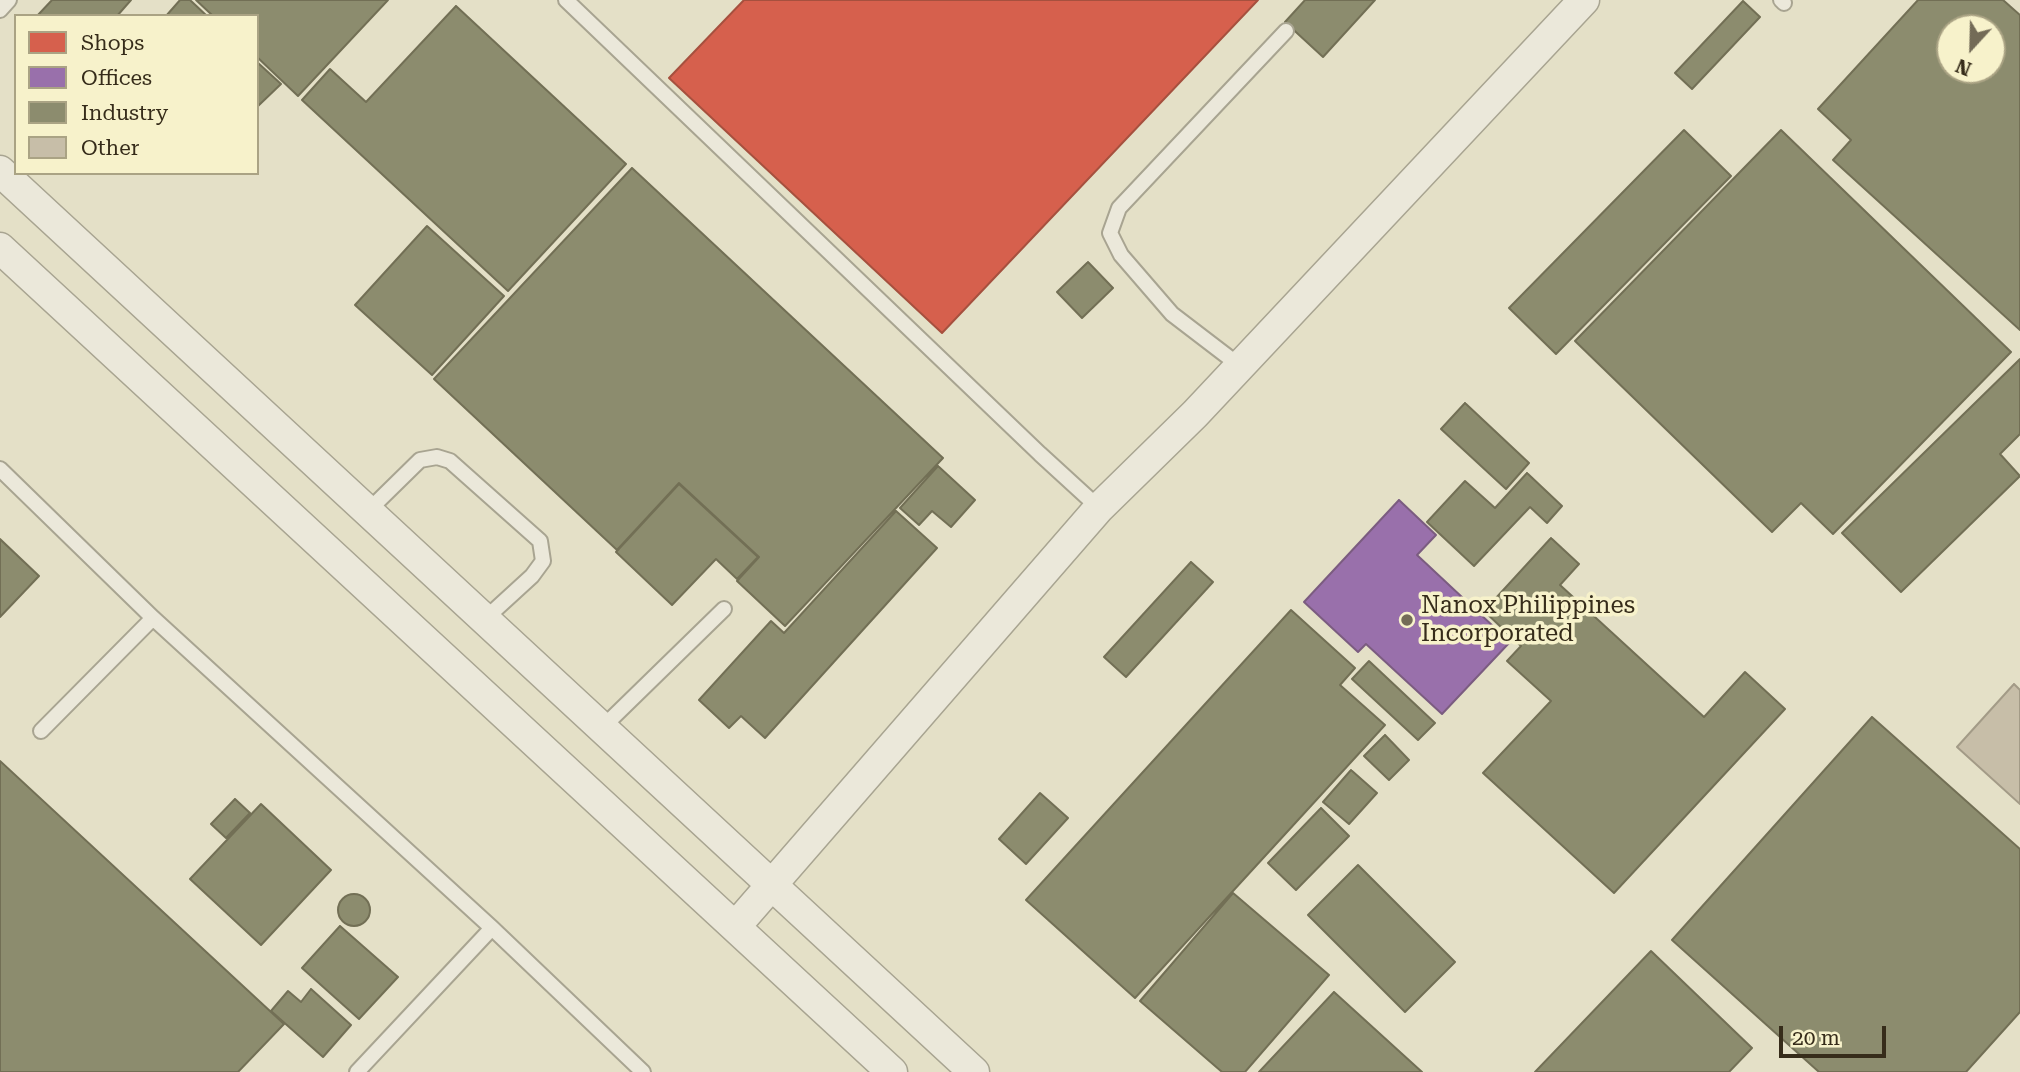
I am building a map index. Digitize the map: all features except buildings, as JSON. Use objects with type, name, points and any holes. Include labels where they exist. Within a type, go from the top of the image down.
[{"type":"street","points":[[736,927],[1099,508],[1195,414],[1584,0]]},
{"type":"street","points":[[0,171],[974,1072]]},
{"type":"street","points":[[0,248],[892,1072]]},
{"type":"lane","points":[[0,10],[9,0]]},
{"type":"lane","points":[[566,0],[1099,508]]},
{"type":"lane","points":[[1240,366],[1172,314],[1121,255],[1110,233],[1119,208],[1286,31]]},
{"type":"lane","points":[[368,512],[420,460],[437,457],[450,461],[540,541],[543,561],[532,576],[485,620]]},
{"type":"lane","points":[[0,469],[153,618],[492,928],[643,1072]]},
{"type":"lane","points":[[602,728],[724,609]]},
{"type":"lane","points":[[41,731],[153,618]]},
{"type":"lane","points":[[357,1072],[492,928]]},
{"type":"place","name":"Nanox Philippines Incorporated","points":[[1407,620]]}]
